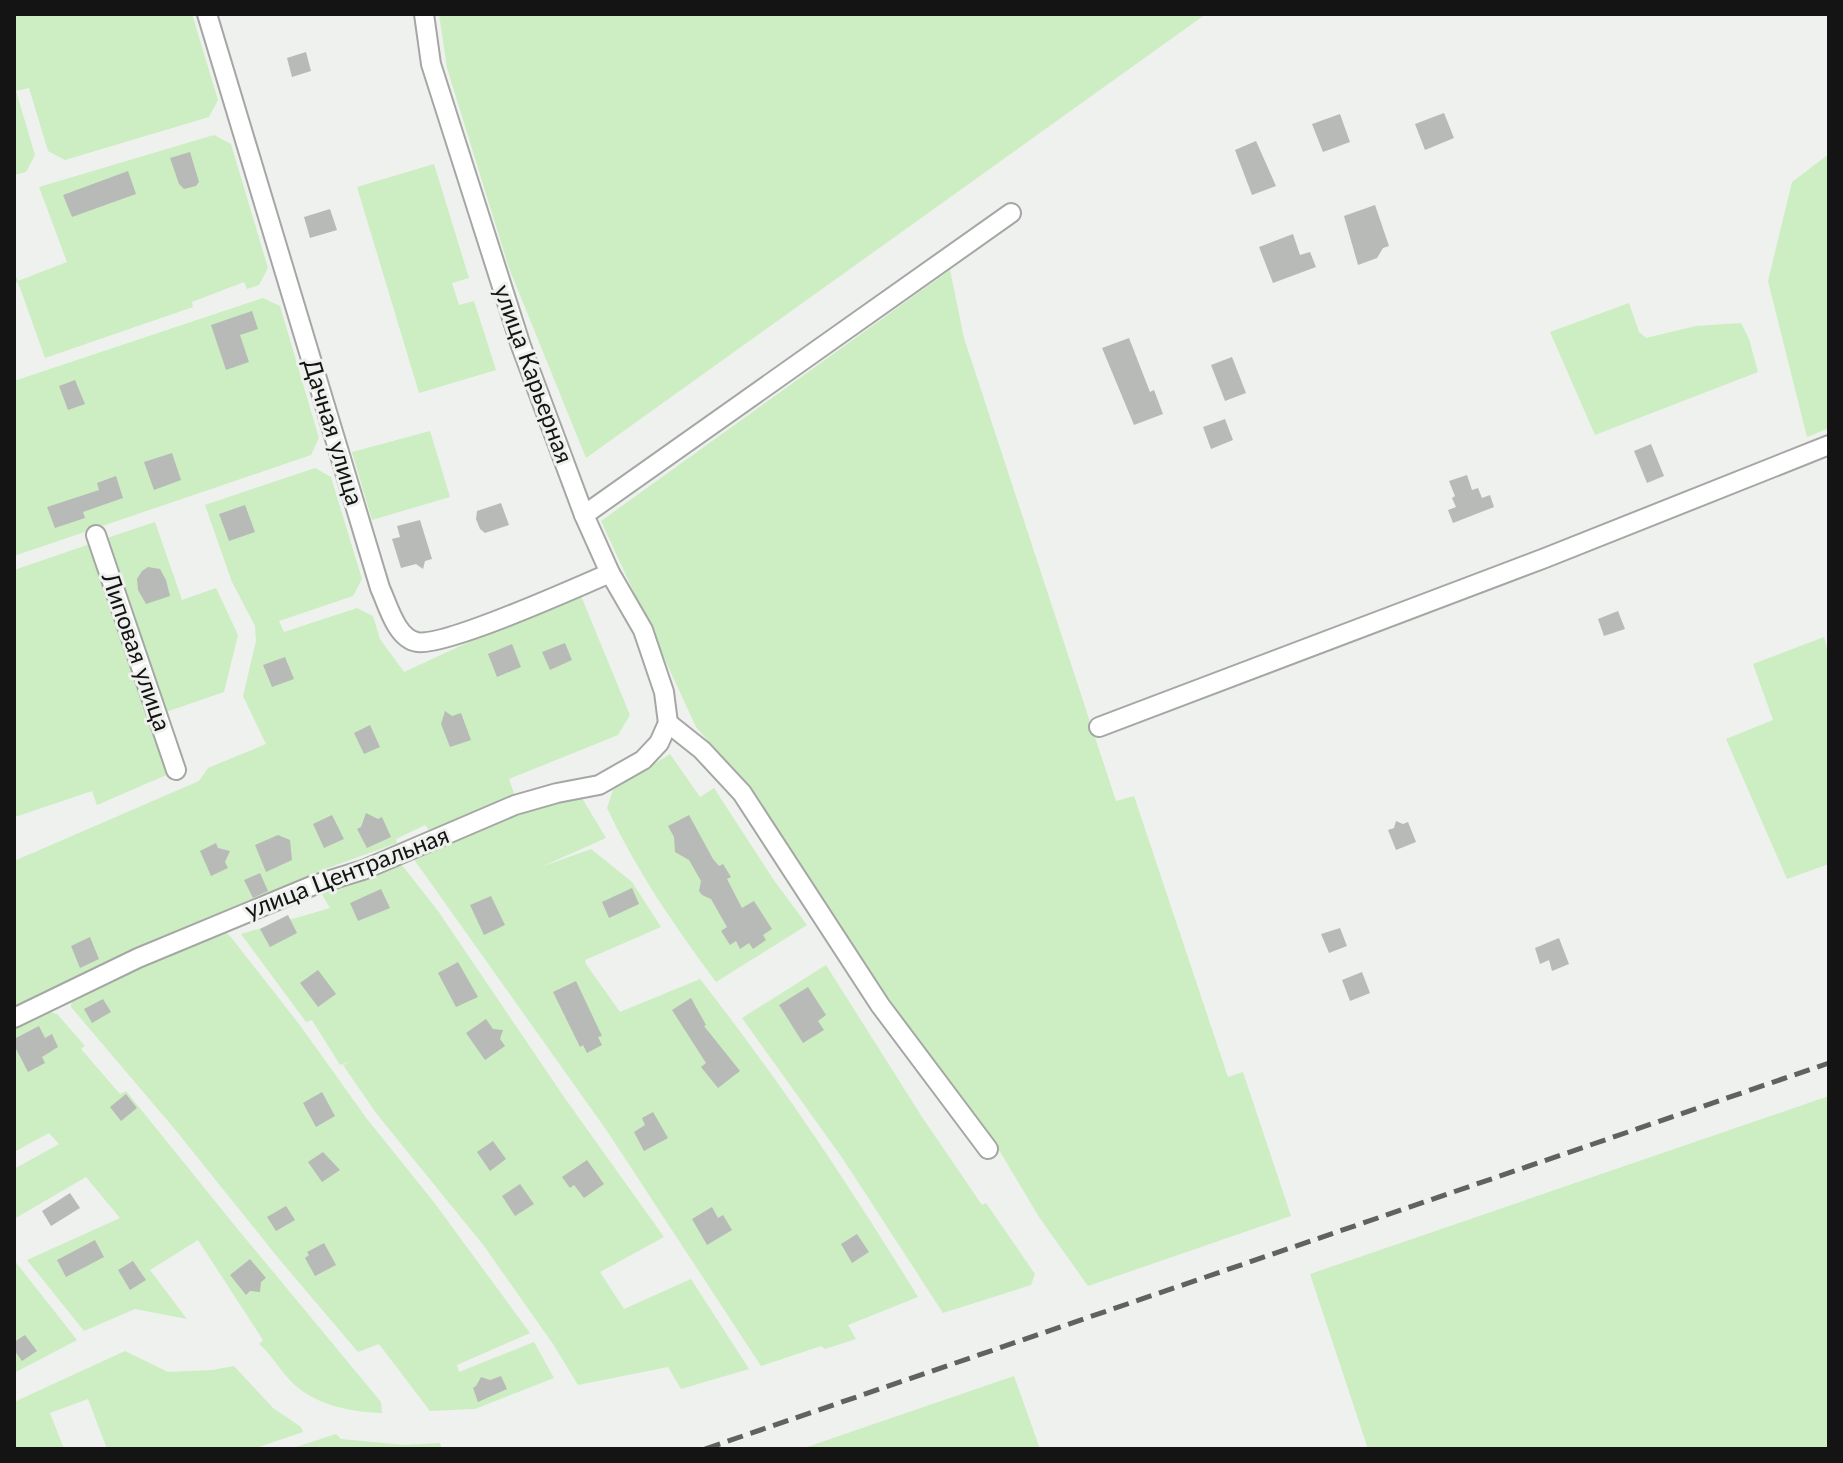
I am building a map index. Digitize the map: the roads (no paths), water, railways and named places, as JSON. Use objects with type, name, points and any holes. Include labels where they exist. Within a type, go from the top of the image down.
[{"type":"street","name":"Дачная улица","points":[[207,14],[380,588],[402,634],[416,642],[433,641],[530,607],[610,573]]},
{"type":"street","name":"улица Карьерная","points":[[424,14],[431,64],[521,346],[584,515],[610,573],[643,630],[664,692],[668,723]]},
{"type":"street","points":[[584,515],[1011,213]]},
{"type":"street","points":[[1099,727],[1545,558],[1829,445]]},
{"type":"street","name":"Липовая улица","points":[[96,535],[176,770]]},
{"type":"street","points":[[668,723],[702,750],[742,793],[880,1005],[988,1149]]},
{"type":"street","name":"улица Центральная","points":[[14,1018],[152,952],[314,885],[363,870],[515,805],[599,785],[643,760],[659,743],[668,723]]},
{"type":"railway","points":[[705,1449],[1829,1063]]}]
